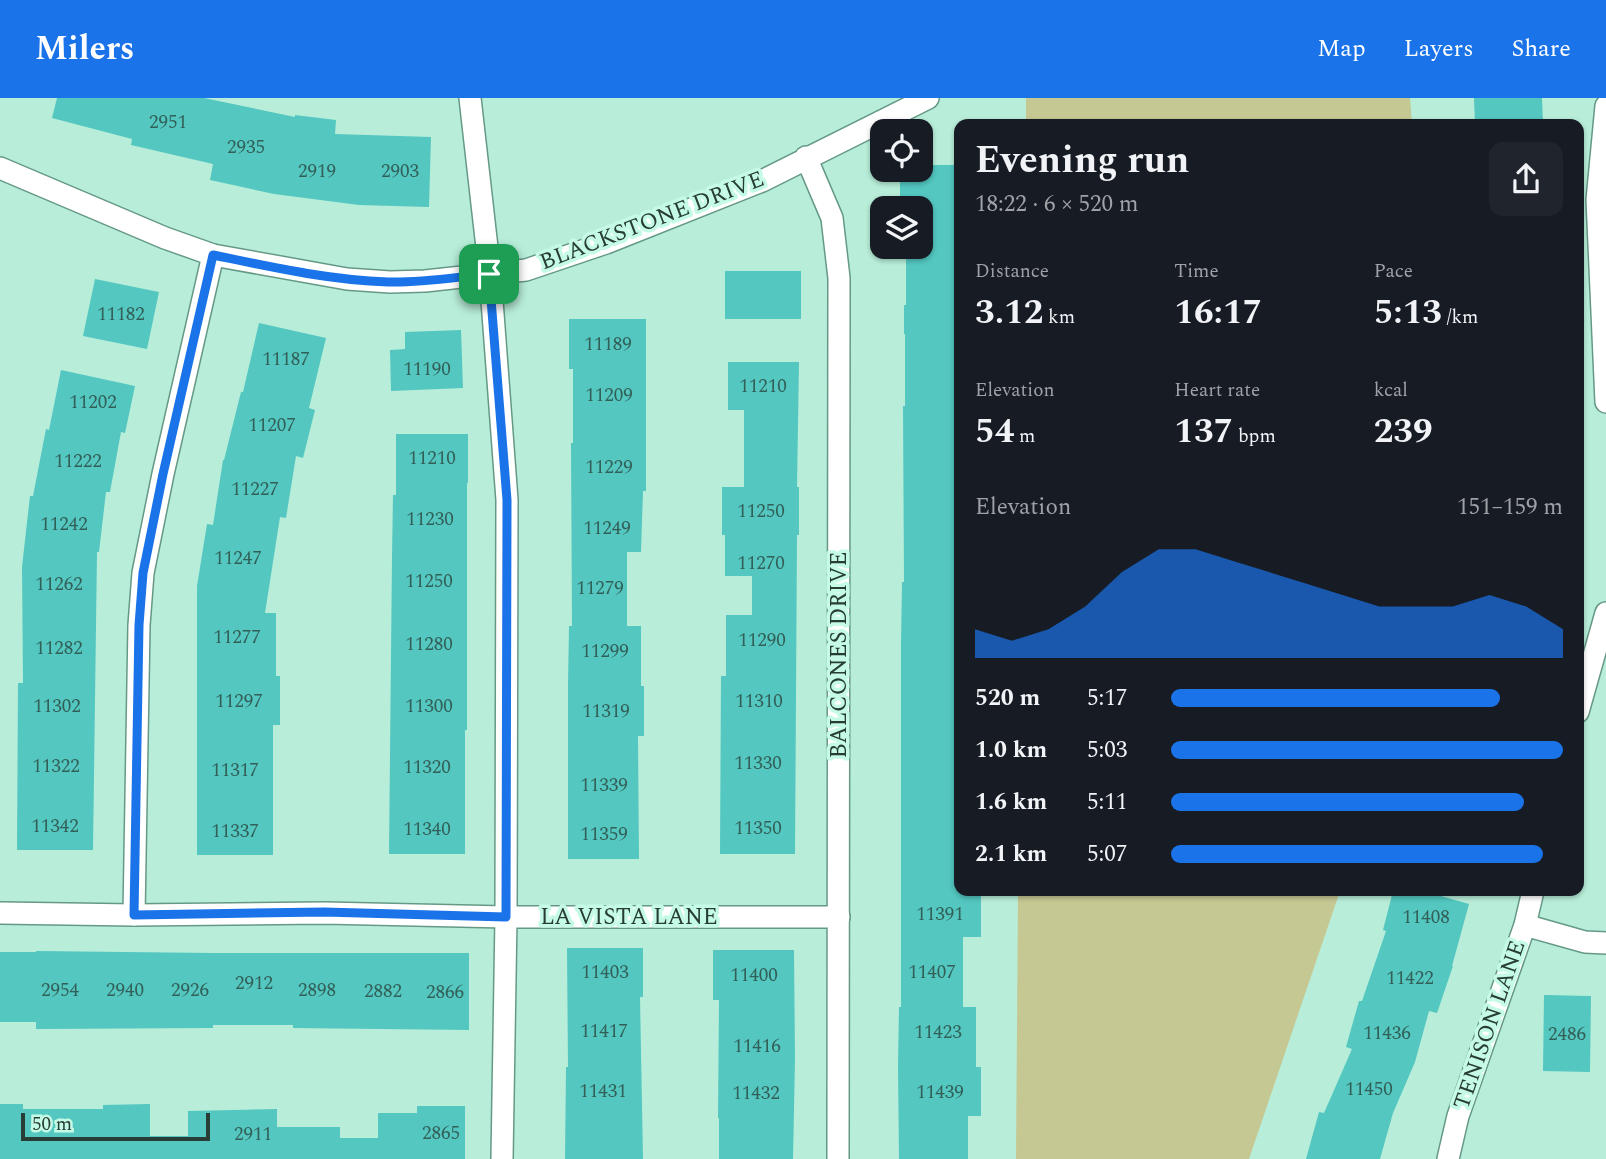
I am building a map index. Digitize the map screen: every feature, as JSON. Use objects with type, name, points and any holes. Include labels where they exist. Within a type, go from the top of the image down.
[{"type":"street","points":[[470,98],[489,274],[507,500],[506,917],[502,1159]]},
{"type":"street","name":"BLACKSTONE DRIVE","points":[[0,168],[165,238],[213,255],[347,279],[425,281],[526,270],[606,243],[761,181],[928,98]]},
{"type":"street","points":[[1606,106],[1597,200],[1606,401]]},
{"type":"street","name":"BALCONES DRIVE","points":[[806,157],[832,218],[839,278],[838,1159]]},
{"type":"street","points":[[134,915],[139,625],[143,573],[213,255]]},
{"type":"street","points":[[1584,691],[1606,614]]},
{"type":"street","name":"TENISON LANE","points":[[1448,1159],[1458,1116],[1525,925],[1532,896]]},
{"type":"street","name":"LA VISTA LANE","points":[[0,914],[324,912],[506,917],[839,917]]},
{"type":"street","points":[[1525,925],[1585,942],[1606,943]]},
{"type":"green space","points":[[1026,98],[1410,98],[1412,119],[1026,119]]},
{"type":"green space","points":[[1018,896],[1338,896],[1249,1159],[1016,1159]]},
{"type":"building","points":[[57,98],[204,98],[295,117],[336,120],[335,134],[431,137],[429,207],[359,205],[274,194],[210,180],[213,164],[131,145],[132,139],[52,118]]},
{"type":"building","points":[[1474,98],[1542,98],[1543,119],[1475,119]]},
{"type":"building","points":[[933,165],[954,165],[954,896],[981,896],[981,937],[963,937],[963,1007],[976,1007],[976,1067],[981,1067],[981,1116],[968,1116],[968,1159],[899,1159],[904,305],[906,259],[933,259],[933,196],[900,196],[900,182],[933,182]]},
{"type":"building","points":[[725,271],[801,271],[801,319],[725,319]]},
{"type":"building","points":[[95,279],[159,292],[147,349],[83,336]]},
{"type":"building","points":[[569,319],[646,319],[646,491],[643,491],[641,552],[627,552],[627,626],[641,626],[641,686],[644,686],[644,736],[638,736],[639,859],[568,859],[573,443],[573,369],[569,369]]},
{"type":"building","points":[[259,323],[326,338],[309,408],[315,410],[303,458],[296,456],[286,518],[280,517],[265,613],[276,613],[276,676],[280,676],[280,725],[273,725],[273,855],[197,855],[197,586],[207,524],[213,525],[223,460]]},
{"type":"building","points":[[461,330],[463,388],[391,391],[390,350],[405,349],[405,332]]},
{"type":"building","points":[[728,362],[799,362],[795,854],[720,854],[721,676],[726,676],[726,615],[752,615],[752,576],[725,576],[722,487],[744,487],[744,410],[728,410]]},
{"type":"building","points":[[61,370],[135,386],[125,433],[121,432],[110,492],[106,492],[97,552],[93,850],[17,850],[18,683],[23,683],[22,567],[30,496],[33,496]]},
{"type":"building","points":[[396,434],[468,434],[465,854],[389,854]]},
{"type":"building","points":[[1392,896],[1441,896],[1469,904],[1453,966],[1437,1013],[1429,1011],[1415,1062],[1393,1113],[1380,1159],[1306,1159],[1319,1112],[1324,1113],[1352,1049],[1346,1047],[1359,1001],[1362,1001],[1386,931],[1383,930]]},
{"type":"building","points":[[567,948],[643,948],[643,997],[640,997],[643,1159],[565,1159],[568,1067]]},
{"type":"building","points":[[713,950],[794,950],[793,1159],[719,1159],[719,1000],[713,1000]]},
{"type":"building","points":[[0,952],[469,953],[469,1030],[293,1028],[293,1025],[36,1029],[36,1022],[0,1022]]},
{"type":"building","points":[[1544,995],[1591,996],[1590,1072],[1543,1071]]},
{"type":"building","points":[[0,1104],[23,1104],[23,1109],[103,1109],[103,1105],[150,1104],[150,1136],[188,1136],[188,1111],[277,1109],[277,1127],[340,1127],[340,1138],[378,1138],[378,1113],[417,1113],[417,1106],[465,1106],[465,1159],[0,1159]]},
{"type":"route","points":[[213,255],[347,279],[390,282],[489,274],[507,500],[506,917],[324,912],[134,915],[139,625],[143,573],[213,255]]}]
